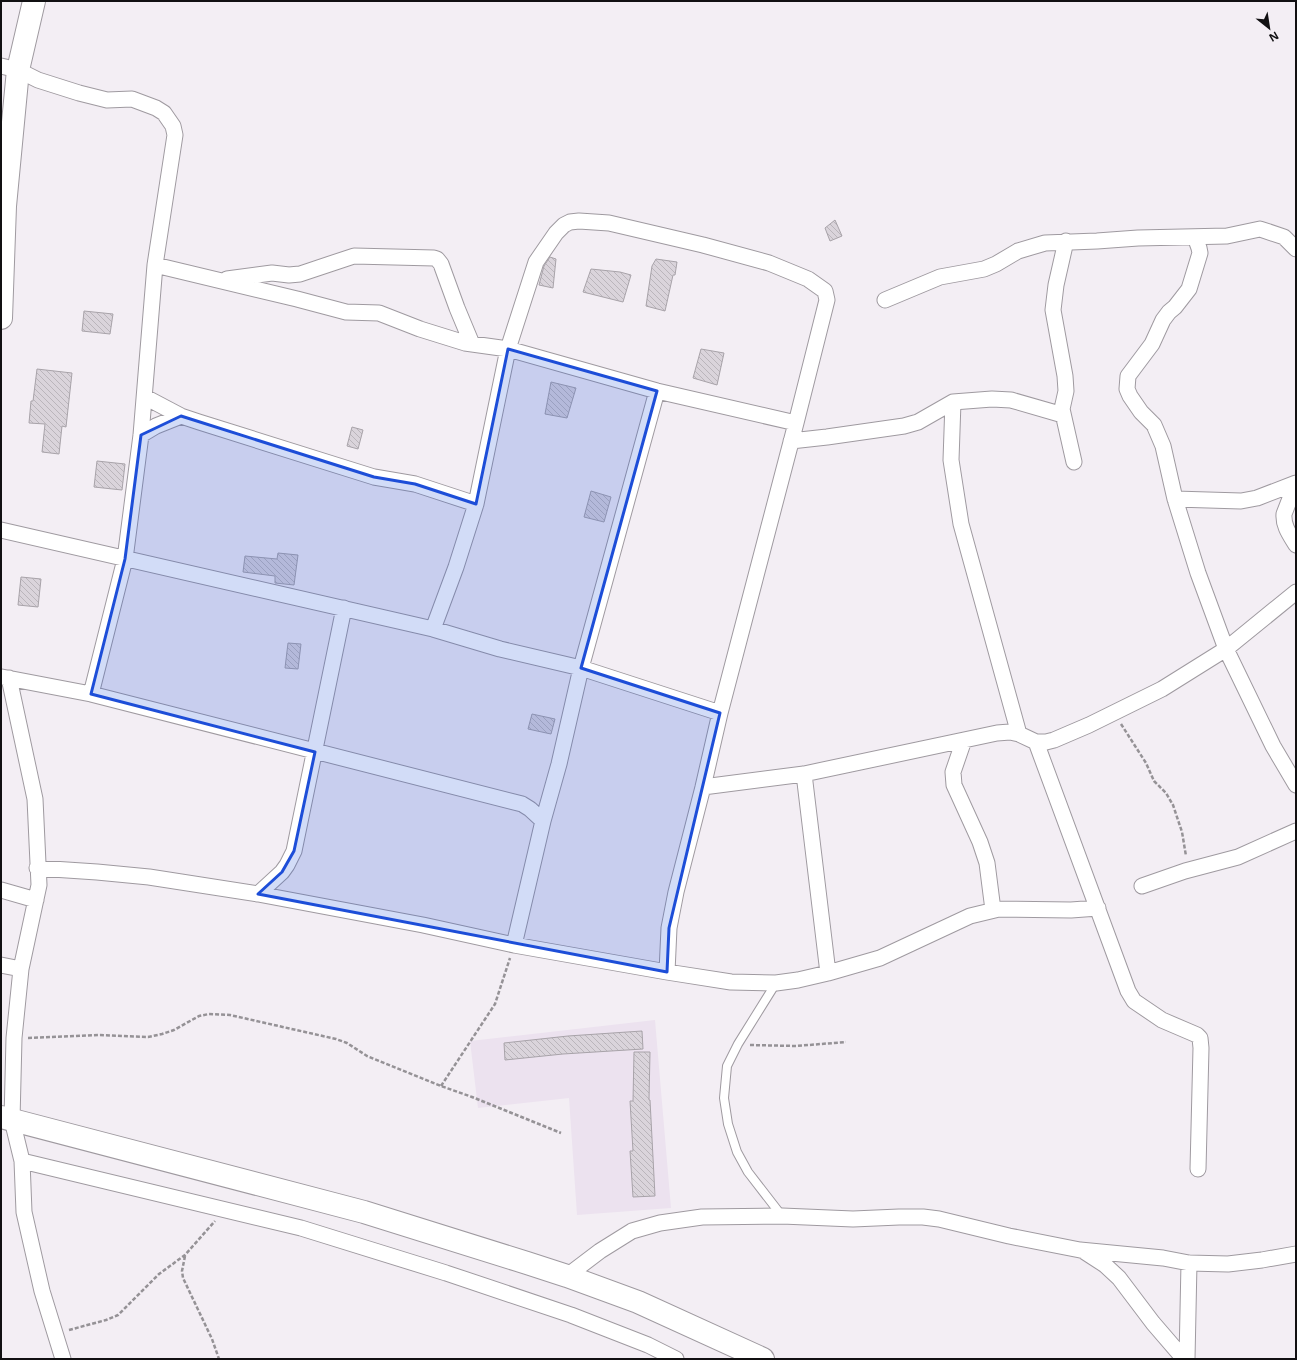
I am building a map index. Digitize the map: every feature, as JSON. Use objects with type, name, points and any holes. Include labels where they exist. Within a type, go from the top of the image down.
[{"type":"main road","points":[[1,318],[10,68],[29,4]]},
{"type":"main road","points":[[6,1118],[364,1212],[567,1276],[638,1302],[763,1359]]},
{"type":"street","points":[[10,68],[38,80],[79,93],[107,100],[132,99],[156,108],[164,113],[175,131],[155,265],[145,397],[125,559],[91,694]]},
{"type":"street","points":[[433,628],[456,567],[476,504],[508,349],[536,262],[556,233],[570,222],[609,222],[770,263],[808,279],[825,291],[827,300],[720,713],[676,892],[669,928],[667,972]]},
{"type":"street","points":[[885,300],[940,277],[984,269],[1018,251],[1045,243],[1138,238],[1227,236],[1260,229],[1284,236],[1296,249]]},
{"type":"street","points":[[1195,237],[1200,253],[1189,289],[1175,307],[1168,312],[1152,344],[1128,376],[1127,389],[1141,412],[1154,425],[1164,446],[1175,499],[1198,574],[1226,649],[1274,746],[1296,785]]},
{"type":"street","points":[[1066,241],[1056,285],[1053,310],[1065,376],[1066,391],[1062,410],[1074,462]]},
{"type":"street","points":[[218,280],[272,273],[289,275],[300,274],[354,256],[434,258],[441,264],[456,308],[472,344]]},
{"type":"street","points":[[155,265],[297,298],[346,312],[379,313],[420,329],[472,344],[508,349],[657,391],[796,423]]},
{"type":"street","points":[[514,945],[581,668],[657,391]]},
{"type":"street","points":[[145,397],[181,416],[374,477],[415,484],[476,504]]},
{"type":"street","points":[[791,441],[904,426],[918,422],[953,402],[992,399],[1011,400],[1063,415]]},
{"type":"street","points":[[953,402],[951,460],[961,524],[1020,734]]},
{"type":"street","points":[[141,435],[156,426],[181,416]]},
{"type":"street","points":[[1175,499],[1241,501],[1257,498],[1296,483]]},
{"type":"street","points":[[1296,483],[1284,514],[1286,526],[1296,545]]},
{"type":"street","points":[[1,530],[433,628],[500,649],[581,668],[720,713]]},
{"type":"street","points":[[703,787],[804,774],[997,733],[1010,732],[1020,734],[1036,742],[1054,740],[1114,713],[1162,689],[1226,649],[1296,592]]},
{"type":"street","points":[[258,894],[282,872],[294,851],[344,608]]},
{"type":"street","points":[[63,1359],[42,1291],[24,1212],[22,1161],[6,1118],[20,969],[39,885],[37,868],[35,799],[5,677],[91,694],[522,804],[543,821]]},
{"type":"street","points":[[964,740],[952,772],[954,785],[980,842],[987,863],[993,910]]},
{"type":"street","points":[[1036,742],[1128,991],[1134,1001],[1162,1020],[1200,1038],[1198,1169]]},
{"type":"street","points":[[804,774],[828,973]]},
{"type":"street","points":[[522,804],[551,793]]},
{"type":"street","points":[[1142,886],[1186,871],[1238,858],[1296,831]]},
{"type":"street","points":[[37,868],[149,877],[258,894],[423,925],[514,945],[731,982],[776,983],[798,980],[828,973],[880,958],[970,916],[993,910],[1071,910],[1098,908]]},
{"type":"street","points":[[1,890],[36,900]]},
{"type":"street","points":[[1,965],[20,969]]},
{"type":"street","points":[[22,1161],[301,1228],[535,1302],[648,1345],[676,1359]]},
{"type":"street","points":[[567,1276],[600,1251],[632,1231],[660,1223],[702,1217],[782,1216],[853,1220],[923,1217],[939,1219],[1008,1236],[1080,1250],[1163,1258],[1189,1263],[1228,1264],[1296,1254]]},
{"type":"street","points":[[1080,1250],[1105,1265],[1119,1278],[1184,1359]]},
{"type":"street","points":[[1187,1359],[1189,1263]]},
{"type":"lane","points":[[776,983],[738,1044],[727,1066],[724,1098],[728,1124],[737,1152],[748,1172],[782,1216]]},
{"type":"path","points":[[1114,713],[1146,763],[1154,781],[1166,793],[1173,805],[1182,832],[1186,855],[1186,871]]},
{"type":"path","points":[[441,1086],[494,1004],[514,945]]},
{"type":"path","points":[[14,1038],[100,1035],[148,1036],[168,1032],[199,1016],[209,1014],[230,1014],[336,1039],[347,1043],[367,1056],[561,1133]]},
{"type":"path","points":[[738,1044],[796,1046],[846,1042]]},
{"type":"path","points":[[55,1334],[106,1320],[118,1315],[159,1274],[185,1255],[227,1210]]},
{"type":"path","points":[[185,1255],[182,1271],[183,1278],[212,1339],[219,1359]]},
{"type":"highlighted area","points":[[508,349],[657,391],[581,668],[720,713],[669,928],[667,972],[258,894],[282,872],[294,851],[315,752],[91,694],[125,559],[141,435],[181,416],[374,477],[415,484],[476,504]]},
{"type":"shaded area","points":[[655,1020],[671,1208],[577,1215],[569,1098],[478,1108],[470,1041]]},
{"type":"building","points":[[835,220],[842,236],[830,241],[825,228]]},
{"type":"building","points":[[550,257],[556,259],[553,288],[539,285],[544,266]]},
{"type":"building","points":[[656,259],[677,262],[665,311],[646,306],[652,266]]},
{"type":"building","points":[[591,269],[620,272],[631,275],[623,302],[583,292]]},
{"type":"building","points":[[84,311],[113,314],[110,334],[82,331]]},
{"type":"building","points":[[701,349],[724,353],[717,385],[693,378]]},
{"type":"building","points":[[37,369],[72,373],[66,427],[62,426],[59,454],[42,452],[45,424],[29,423],[31,401],[33,401]]},
{"type":"building","points":[[551,382],[576,388],[567,418],[545,414]]},
{"type":"building","points":[[352,427],[363,430],[358,449],[347,446]]},
{"type":"building","points":[[97,461],[125,464],[122,490],[94,487]]},
{"type":"building","points":[[591,491],[611,497],[604,522],[584,517]]},
{"type":"building","points":[[278,553],[298,555],[294,585],[275,583],[275,576],[243,572],[245,556],[277,559]]},
{"type":"building","points":[[21,577],[41,579],[38,607],[18,605]]},
{"type":"building","points":[[288,643],[301,644],[298,669],[285,668]]},
{"type":"building","points":[[532,714],[555,719],[551,734],[528,729]]},
{"type":"building","points":[[642,1031],[643,1049],[563,1054],[505,1060],[504,1043],[568,1036]]},
{"type":"building","points":[[634,1052],[650,1052],[649,1100],[655,1196],[633,1197],[630,1151],[633,1151],[630,1101],[633,1101]]}]
